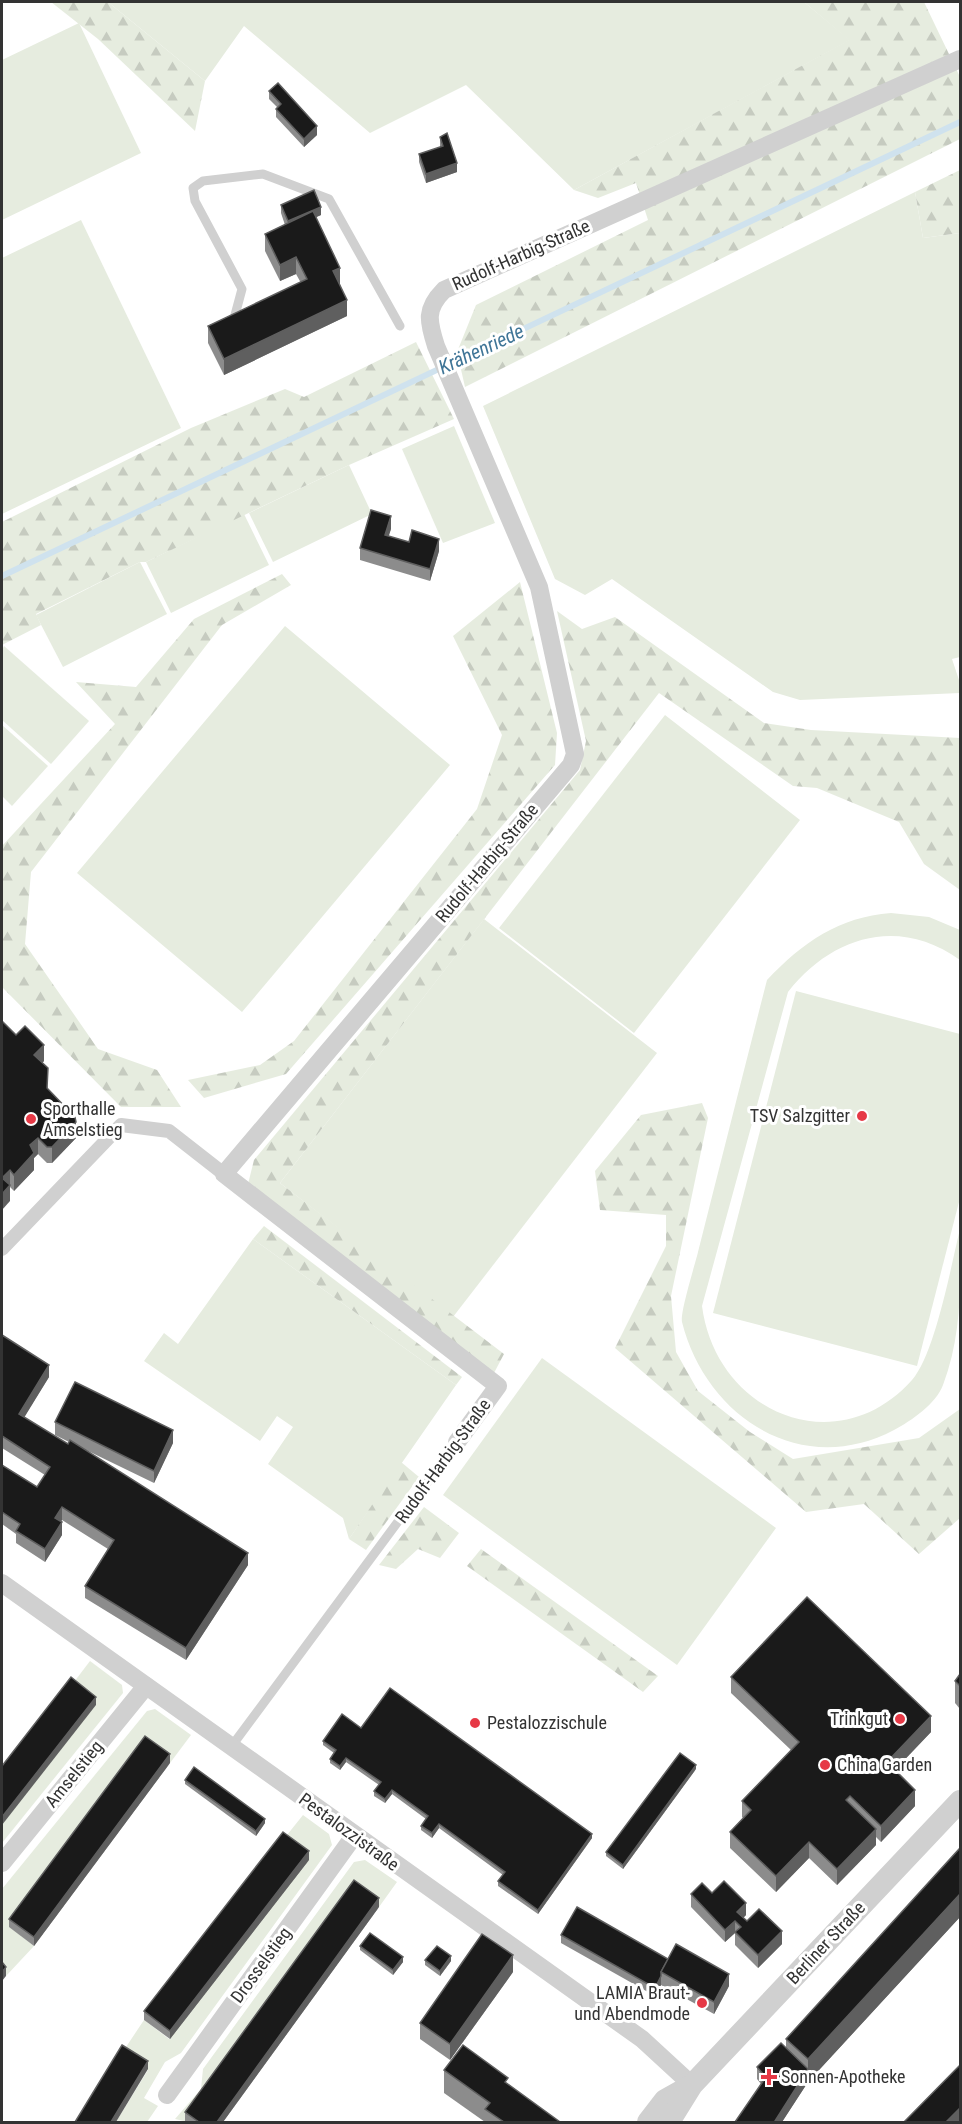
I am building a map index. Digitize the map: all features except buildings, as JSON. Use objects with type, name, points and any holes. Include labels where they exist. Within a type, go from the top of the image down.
[{"type":"street","name":"Rudolf-Harbig-Straße","points":[[457,1442],[498,1386],[225,1174],[571,765],[575,754],[539,587],[436,346],[429,313],[433,301],[444,290],[960,59]]},
{"type":"street","points":[[2,1249],[121,1125],[168,1131],[225,1174]]},
{"type":"street","name":"Pestalozzistraße","points":[[2,1583],[642,2039],[692,2085]]},
{"type":"street","name":"Amselstieg","points":[[2,1863],[146,1686]]},
{"type":"street","name":"Berliner Straße","points":[[669,2122],[692,2085],[960,1801]]},
{"type":"street","name":"Drosselstieg","points":[[167,2095],[354,1836]]},
{"type":"street","name":"Berliner Straße","points":[[648,2122],[665,2100],[692,2085]]},
{"type":"lane","points":[[235,315],[242,289],[195,201],[193,188],[203,182],[263,174],[329,199],[400,326]]},
{"type":"lane","name":"Rudolf-Harbig-Straße","points":[[231,1747],[457,1442]]},
{"type":"green space","points":[[51,2],[108,2],[205,81],[195,131],[98,39]]},
{"type":"green space","points":[[108,2],[804,2],[850,40],[574,190],[466,85],[370,133],[244,26],[205,81]]},
{"type":"green space","points":[[804,2],[924,2],[960,77],[960,139],[465,387],[457,352],[476,305],[648,220],[636,183],[598,198],[574,190],[849,40]]},
{"type":"green space","points":[[79,23],[141,153],[2,220],[2,60]]},
{"type":"green space","points":[[960,170],[960,233],[923,238],[915,192]]},
{"type":"green space","points":[[915,192],[923,238],[960,233],[960,657],[952,659],[960,683],[960,693],[800,700],[773,692],[612,579],[585,595],[555,579],[483,406]]},
{"type":"green space","points":[[81,220],[181,428],[2,514],[2,258]]},
{"type":"green space","points":[[416,342],[454,419],[349,465],[146,562],[140,562],[36,614],[41,625],[2,645],[2,522],[191,428],[285,389],[304,397]]},
{"type":"green space","points":[[454,426],[495,523],[443,543],[402,449]]},
{"type":"green space","points":[[349,465],[372,514],[273,562],[249,513]]},
{"type":"green space","points":[[244,514],[269,565],[171,613],[146,562]]},
{"type":"green space","points":[[140,562],[167,614],[63,667],[36,615]]},
{"type":"green space","points":[[282,574],[291,585],[222,625],[31,872],[25,944],[98,1049],[157,1070],[181,1107],[121,1107],[2,987],[2,846],[115,724],[76,682],[136,687],[194,619]]},
{"type":"green space","points":[[520,582],[557,733],[555,765],[286,1074],[204,1098],[188,1080],[260,1065],[294,1041],[477,809],[502,735],[453,636]]},
{"type":"green space","points":[[557,611],[582,629],[615,617],[764,723],[811,730],[960,738],[960,890],[924,864],[899,822],[817,788],[793,786],[659,693],[280,1183],[504,1354],[494,1373],[248,1184],[254,1160],[580,770],[586,741]]},
{"type":"green space","points":[[285,626],[450,765],[242,1012],[77,873]]},
{"type":"green space","points":[[4,646],[89,721],[51,764],[2,720],[2,650]]},
{"type":"green space","points":[[665,715],[800,820],[634,1033],[499,928]]},
{"type":"green space","points":[[2,725],[48,766],[12,806],[2,796]]},
{"type":"green space","points":[[891,913],[929,917],[960,930],[960,960],[937,946],[914,939],[890,936],[868,938],[825,957],[788,992],[702,1306],[712,1343],[730,1375],[755,1399],[784,1415],[816,1422],[850,1419],[882,1405],[912,1380],[920,1368],[935,1331],[960,1229],[959,1308],[954,1347],[940,1392],[922,1411],[901,1426],[859,1443],[825,1447],[792,1442],[762,1430],[735,1411],[712,1386],[694,1356],[682,1322],[683,1309],[767,980],[794,954],[823,934],[855,920]]},
{"type":"green space","points":[[484,919],[657,1053],[453,1317],[280,1183]]},
{"type":"green space","name":"TSV Salzgitter","points":[[796,991],[960,1034],[960,1198],[917,1366],[713,1313]]},
{"type":"green space","points":[[702,1103],[708,1118],[671,1296],[676,1352],[698,1391],[750,1432],[793,1459],[919,1438],[960,1409],[960,1518],[919,1554],[864,1504],[806,1512],[615,1348],[666,1246],[666,1215],[600,1210],[595,1171],[641,1115]]},
{"type":"green space","points":[[264,1226],[462,1377],[456,1385],[253,1239]]},
{"type":"green space","points":[[253,1239],[456,1385],[349,1539],[343,1518],[268,1464],[293,1427],[277,1416],[260,1441],[144,1361],[164,1333],[178,1344]]},
{"type":"green space","points":[[542,1358],[776,1528],[677,1665],[443,1495]]},
{"type":"green space","points":[[401,1462],[419,1477],[366,1550],[349,1539]]},
{"type":"green space","points":[[424,1507],[459,1533],[440,1558],[418,1549],[396,1569],[379,1565]]},
{"type":"green space","points":[[481,1549],[658,1676],[643,1692],[467,1566]]},
{"type":"green space","points":[[90,1661],[122,1685],[123,1693],[2,1843],[2,1824],[71,1686]]},
{"type":"green space","points":[[155,1709],[191,1735],[170,1763],[10,1927],[34,1946],[6,1976],[2,1971],[2,1889],[147,1711]]},
{"type":"green space","points":[[303,1815],[329,1834],[332,1845],[181,2053],[165,2062],[144,2098],[158,2106],[147,2122],[116,2122],[148,2070],[122,2053],[144,2020],[169,2039],[283,1840]]},
{"type":"green space","points":[[365,1860],[397,1882],[379,1907],[188,2122],[175,2119],[201,2089],[203,2069],[354,1862]]},
{"type":"waterway","name":"Krähenriede","points":[[2,576],[960,122]]},
{"type":"place","name":"TSV Salzgitter","points":[[862,1116]]},
{"type":"place","name":"Sporthalle Amselstieg","points":[[31,1119]]},
{"type":"place","name":"Trinkgut","points":[[900,1719]]},
{"type":"place","name":"Pestalozzischule","points":[[475,1723]]},
{"type":"place","name":"China Garden","points":[[825,1765]]},
{"type":"place","name":"LAMIA Braut- und Abendmode","points":[[702,2003]]},
{"type":"place","name":"Sonnen-Apotheke","points":[[769,2077]]}]
